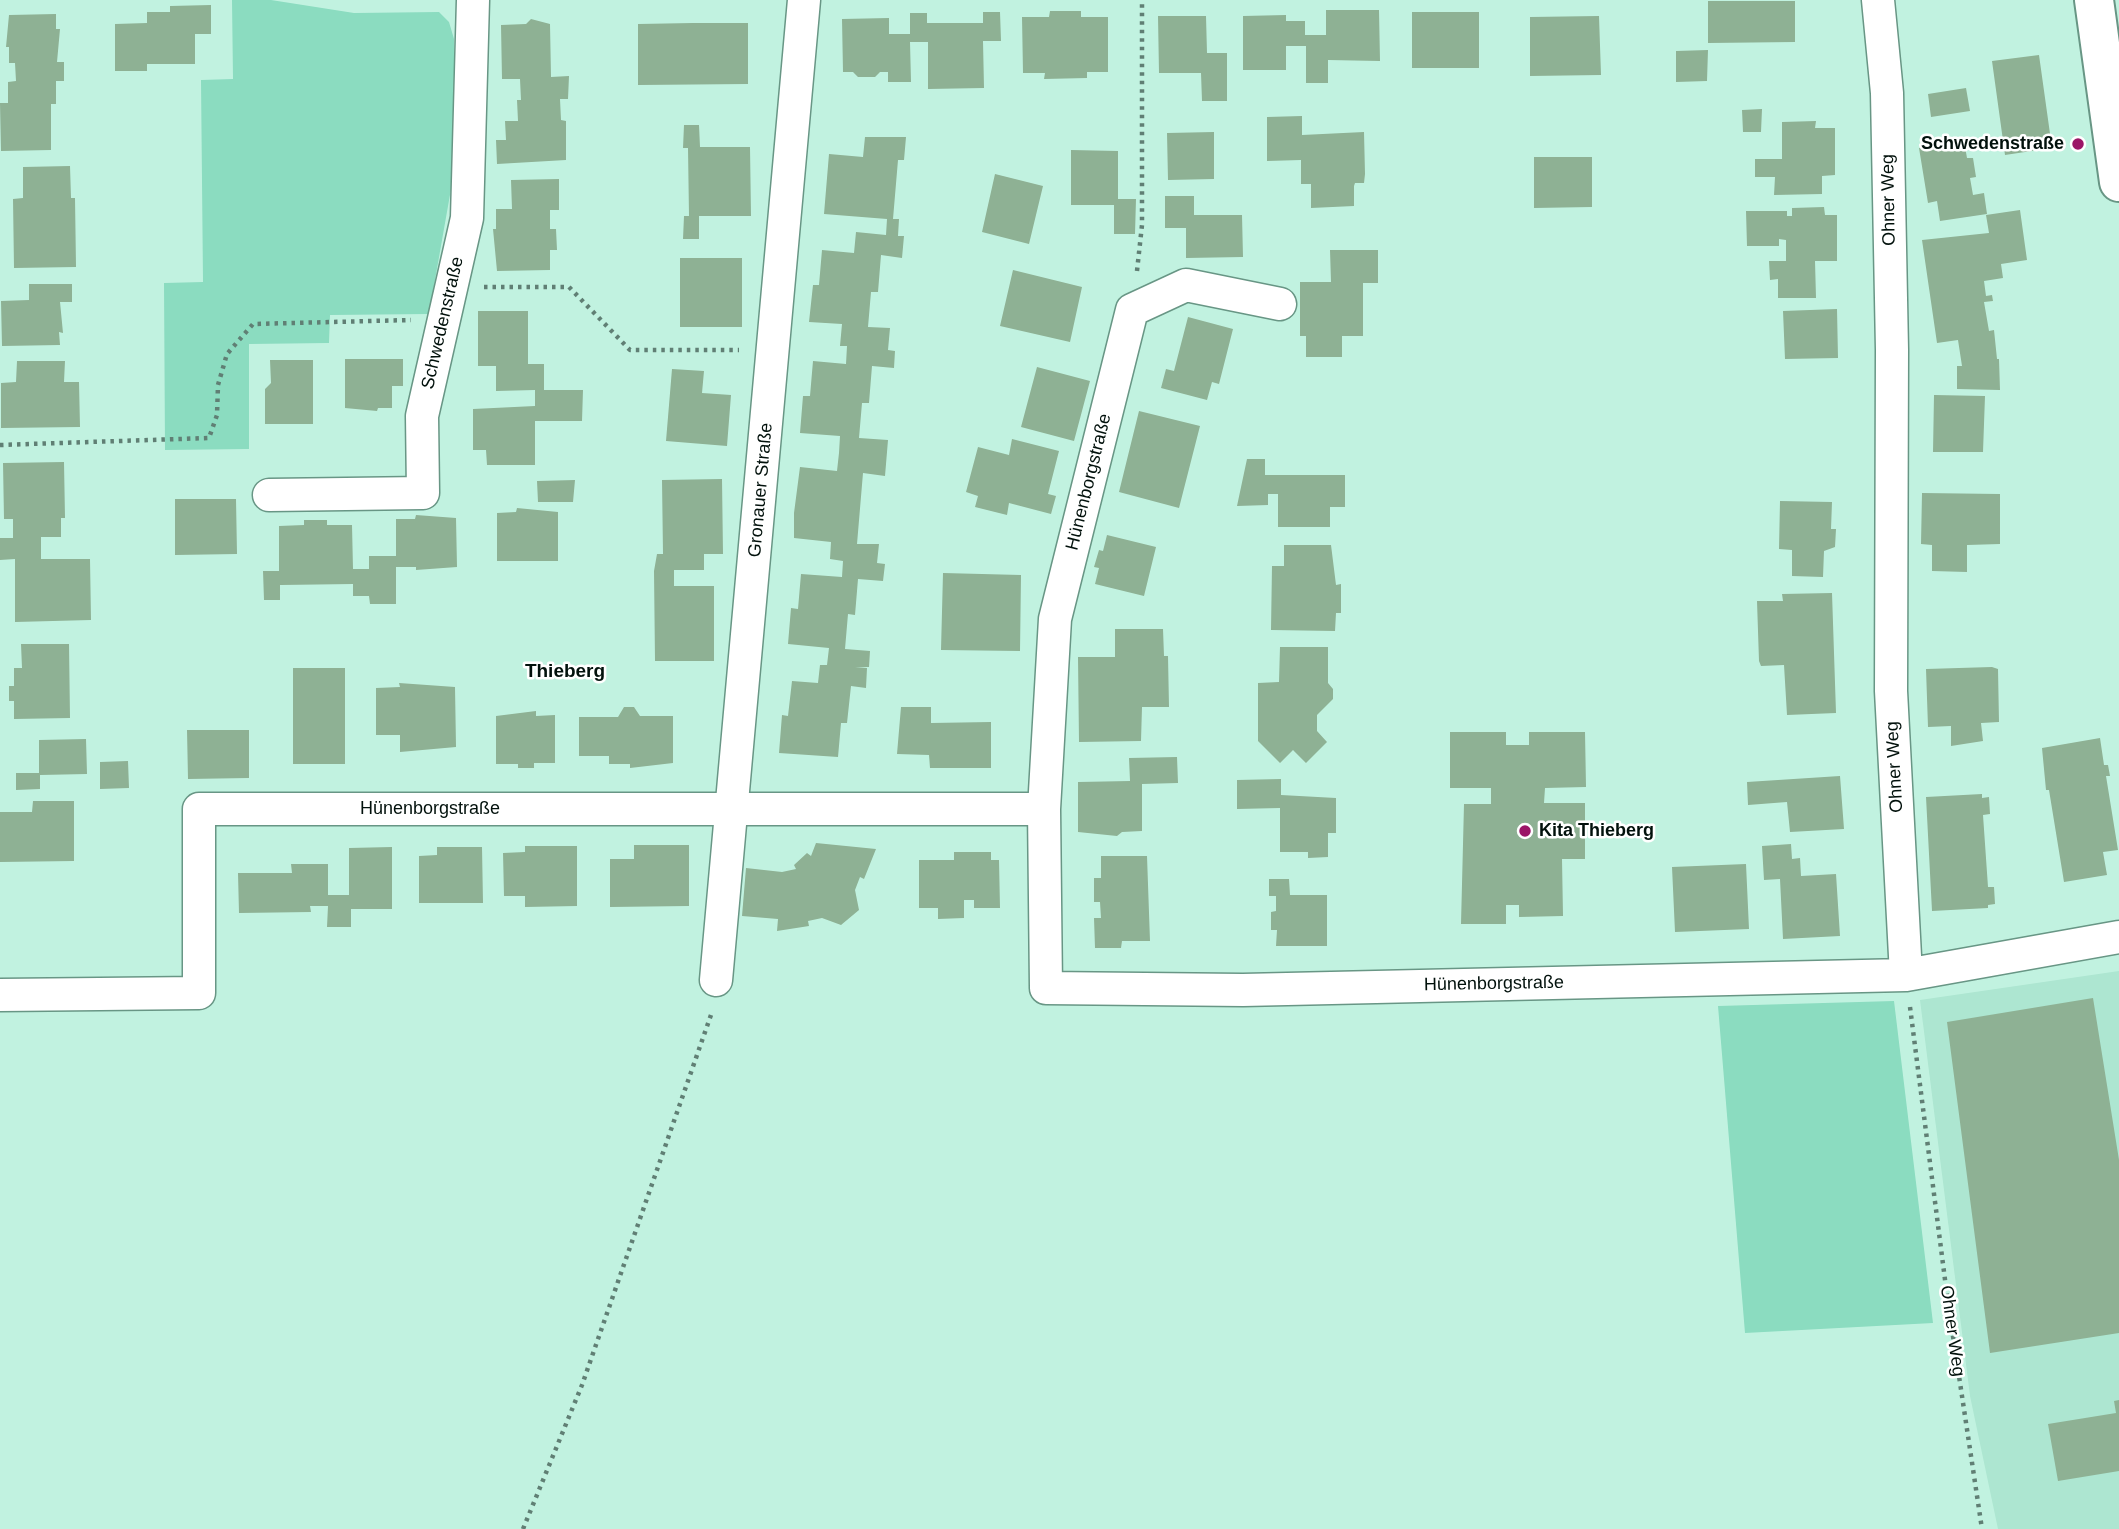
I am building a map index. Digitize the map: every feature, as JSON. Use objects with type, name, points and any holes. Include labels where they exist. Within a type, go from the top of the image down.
[{"type":"street","name":"Schwedenstraße","points":[[268,495],[422,493],[422,416],[467,218],[473,0]]},
{"type":"street","name":"Gronauer Straße","points":[[716,980],[804,0]]},
{"type":"street","name":"Ohner Weg","points":[[1878,0],[1888,120],[1892,349],[1891,691],[1906,975]]},
{"type":"street","points":[[2094,0],[2119,183]]},
{"type":"street","points":[[1132,310],[1186,285],[1280,304]]},
{"type":"street","name":"Hünenborgstraße","points":[[1132,310],[1055,619],[1044,809],[1046,988],[1257,989],[1906,975],[2119,937]]},
{"type":"street","name":"Hünenborgstraße","points":[[0,995],[199,993],[199,809],[1044,809]]},
{"type":"path","points":[[1132,310],[1142,225],[1142,0]]},
{"type":"path","points":[[452,288],[569,287],[630,350],[774,350]]},
{"type":"path","points":[[0,445],[209,438],[217,415],[218,384],[227,354],[253,324],[444,320]]},
{"type":"path","name":"Ohner Weg","points":[[1906,975],[1948,1303],[1982,1529]]},
{"type":"path","points":[[523,1529],[582,1385],[711,1016],[716,980]]},
{"type":"shaded area","points":[[232,0],[271,0],[354,13],[439,12],[449,22],[454,39],[454,172],[429,314],[330,315],[329,343],[249,344],[249,449],[165,450],[164,283],[203,282],[201,80],[233,79]]},
{"type":"shaded area","points":[[2119,971],[2119,1529],[1998,1529],[1970,1396],[1920,1000]]},
{"type":"shaded area","points":[[1894,1001],[1933,1323],[1745,1333],[1718,1006]]},
{"type":"building","points":[[1708,1],[1795,1],[1795,42],[1708,43]]},
{"type":"building","points":[[211,5],[211,34],[195,34],[195,64],[147,64],[147,71],[115,71],[115,24],[147,23],[147,12],[170,12],[170,6]]},
{"type":"building","points":[[1326,10],[1379,10],[1380,61],[1328,60],[1328,83],[1306,83],[1306,46],[1286,46],[1286,70],[1243,70],[1243,16],[1286,15],[1286,21],[1305,21],[1305,35],[1326,35]]},
{"type":"building","points":[[1050,11],[1081,11],[1081,17],[1108,17],[1108,72],[1087,72],[1087,78],[1044,79],[1045,73],[1023,73],[1022,17],[1049,17]]},
{"type":"building","points":[[983,12],[1000,12],[1001,41],[983,41],[984,88],[928,89],[928,42],[910,42],[911,82],[888,82],[888,72],[880,72],[875,77],[858,77],[853,72],[843,72],[842,19],[889,18],[889,34],[910,34],[910,13],[927,13],[927,23],[983,23]]},
{"type":"building","points":[[1412,12],[1479,12],[1479,68],[1412,68]]},
{"type":"building","points":[[56,14],[56,29],[60,29],[57,62],[64,62],[64,81],[56,81],[56,104],[51,104],[51,150],[1,151],[0,103],[8,103],[8,82],[16,81],[15,63],[9,63],[9,47],[6,47],[9,15]]},
{"type":"building","points":[[1158,16],[1206,16],[1207,53],[1227,53],[1227,101],[1202,101],[1201,73],[1159,73]]},
{"type":"building","points":[[1599,16],[1601,75],[1530,76],[1530,17]]},
{"type":"building","points":[[531,19],[550,24],[551,77],[569,76],[568,99],[560,99],[561,120],[566,121],[566,160],[497,164],[496,140],[506,140],[505,121],[518,121],[517,100],[521,100],[520,79],[502,79],[501,25],[526,24]]},
{"type":"building","points":[[748,23],[748,84],[638,85],[638,24]]},
{"type":"building","points":[[1708,50],[1707,81],[1676,82],[1676,51]]},
{"type":"building","points":[[2039,55],[2052,148],[2005,155],[1992,61]]},
{"type":"building","points":[[1966,88],[1970,111],[1931,117],[1928,94]]},
{"type":"building","points":[[1762,109],[1761,132],[1743,132],[1742,110]]},
{"type":"building","points":[[1302,116],[1302,135],[1364,132],[1364,183],[1355,183],[1354,206],[1311,208],[1311,184],[1301,184],[1301,160],[1267,161],[1267,117]]},
{"type":"building","points":[[1816,121],[1815,128],[1835,128],[1835,175],[1822,176],[1822,194],[1774,195],[1775,177],[1755,177],[1755,159],[1782,159],[1782,122]]},
{"type":"building","points":[[684,125],[699,125],[700,147],[750,147],[751,216],[699,216],[699,239],[683,239],[684,216],[689,216],[688,148],[683,148]]},
{"type":"building","points":[[1214,132],[1214,179],[1168,180],[1167,133]]},
{"type":"building","points":[[865,137],[906,137],[904,160],[898,160],[893,219],[899,219],[898,236],[904,236],[902,258],[881,255],[878,292],[871,292],[868,327],[890,328],[888,350],[895,351],[894,368],[872,366],[869,403],[862,403],[859,438],[888,440],[885,476],[863,473],[857,544],[879,544],[877,563],[885,564],[883,581],[858,579],[855,615],[848,614],[845,649],[870,651],[869,667],[855,667],[867,668],[866,688],[851,686],[847,723],[841,723],[838,757],[779,753],[782,715],[788,716],[792,681],[818,683],[820,665],[827,665],[829,648],[788,644],[791,608],[798,609],[801,574],[842,577],[843,561],[830,559],[831,542],[794,538],[794,513],[800,467],[837,471],[839,453],[840,436],[800,433],[803,396],[810,396],[813,361],[846,364],[847,346],[840,346],[842,324],[809,322],[813,285],[819,285],[822,250],[854,253],[856,232],[886,235],[887,219],[824,214],[829,154],[863,157]]},
{"type":"building","points":[[1964,141],[1967,158],[1973,158],[1976,177],[1970,178],[1973,195],[1984,193],[1987,214],[1940,221],[1937,201],[1928,203],[1919,148]]},
{"type":"building","points":[[1071,150],[1118,151],[1118,199],[1136,199],[1135,234],[1114,234],[1114,205],[1071,205]]},
{"type":"building","points":[[1534,157],[1592,157],[1592,207],[1534,208]]},
{"type":"building","points":[[70,166],[71,198],[75,198],[76,267],[14,268],[13,199],[23,198],[23,167]]},
{"type":"building","points":[[995,174],[1043,186],[1029,244],[982,232]]},
{"type":"building","points":[[559,179],[559,210],[550,210],[550,229],[556,229],[557,250],[550,250],[550,270],[497,271],[493,229],[496,229],[496,209],[512,209],[511,180]]},
{"type":"building","points":[[1165,196],[1194,196],[1194,215],[1242,215],[1243,257],[1186,258],[1186,228],[1165,228]]},
{"type":"building","points":[[1824,207],[1825,215],[1837,215],[1837,261],[1815,261],[1816,298],[1778,298],[1778,279],[1770,280],[1769,261],[1786,261],[1786,240],[1779,239],[1779,246],[1747,246],[1746,211],[1787,211],[1787,216],[1792,216],[1792,208]]},
{"type":"building","points":[[2020,210],[2027,260],[2001,264],[2003,278],[1984,281],[1986,296],[1992,295],[1993,301],[1984,302],[1989,331],[1994,330],[2000,390],[1957,389],[1957,366],[1962,366],[1958,340],[1937,343],[1922,240],[1989,233],[1986,215]]},
{"type":"building","points":[[1330,250],[1378,250],[1378,283],[1363,283],[1363,336],[1342,336],[1342,357],[1306,357],[1306,336],[1300,336],[1300,282],[1331,282]]},
{"type":"building","points":[[680,258],[742,258],[742,327],[680,327]]},
{"type":"building","points":[[1013,270],[1082,287],[1070,342],[1000,326]]},
{"type":"building","points":[[29,284],[72,284],[72,302],[60,302],[63,333],[59,332],[60,345],[2,346],[1,301],[29,300]]},
{"type":"building","points":[[1837,309],[1838,358],[1785,359],[1783,311]]},
{"type":"building","points":[[478,311],[528,311],[528,364],[544,364],[544,390],[583,390],[582,421],[535,421],[535,465],[487,465],[486,450],[473,450],[473,409],[535,406],[535,390],[496,391],[496,366],[478,366]]},
{"type":"building","points":[[1188,317],[1233,329],[1219,384],[1212,382],[1207,400],[1161,388],[1166,369],[1174,371]]},
{"type":"building","points":[[345,359],[403,359],[403,386],[392,386],[392,408],[378,408],[377,411],[345,408]]},
{"type":"building","points":[[270,360],[313,360],[313,424],[265,424],[265,389],[271,383]]},
{"type":"building","points":[[17,361],[65,361],[64,382],[79,382],[80,427],[1,428],[1,383],[16,382]]},
{"type":"building","points":[[1037,367],[1090,381],[1074,441],[1021,427]]},
{"type":"building","points":[[672,369],[704,371],[702,393],[731,395],[727,446],[666,441]]},
{"type":"building","points":[[1934,395],[1985,396],[1983,452],[1933,452]]},
{"type":"building","points":[[1139,411],[1200,426],[1179,508],[1119,492]]},
{"type":"building","points":[[1012,439],[1059,451],[1048,494],[1056,496],[1051,514],[1009,503],[1007,515],[975,507],[978,496],[966,492],[978,447],[1009,455]]},
{"type":"building","points":[[1247,459],[1265,459],[1265,475],[1345,475],[1345,507],[1330,507],[1330,527],[1278,527],[1278,494],[1268,494],[1268,505],[1237,506]]},
{"type":"building","points":[[64,462],[65,518],[61,518],[61,537],[41,537],[41,559],[90,559],[91,620],[15,622],[15,559],[0,560],[0,538],[13,538],[13,519],[4,519],[3,463]]},
{"type":"building","points":[[722,479],[723,554],[704,554],[704,570],[674,570],[674,586],[714,586],[714,661],[655,661],[654,571],[657,554],[663,554],[662,480]]},
{"type":"building","points":[[575,480],[573,502],[538,502],[537,481]]},
{"type":"building","points":[[1922,493],[2000,494],[2000,544],[1967,545],[1967,572],[1932,571],[1932,545],[1921,544]]},
{"type":"building","points":[[175,499],[236,499],[237,554],[175,555]]},
{"type":"building","points":[[1780,501],[1832,502],[1831,529],[1836,529],[1835,547],[1824,551],[1823,577],[1792,576],[1792,550],[1779,549]]},
{"type":"building","points":[[517,508],[558,512],[558,561],[497,561],[497,513],[516,512]]},
{"type":"building","points":[[416,515],[456,518],[457,567],[416,570],[416,567],[396,567],[396,604],[370,604],[369,596],[353,596],[353,584],[280,585],[280,600],[264,600],[263,571],[279,571],[279,526],[304,525],[304,520],[327,520],[327,525],[352,525],[353,569],[369,569],[369,556],[396,556],[396,519],[415,519]]},
{"type":"building","points":[[1107,535],[1156,547],[1144,596],[1095,584],[1099,568],[1094,567],[1099,550],[1103,551]]},
{"type":"building","points":[[1284,545],[1331,545],[1336,585],[1341,584],[1341,613],[1336,613],[1335,631],[1271,630],[1272,566],[1284,566]]},
{"type":"building","points":[[943,573],[1021,575],[1020,651],[941,650]]},
{"type":"building","points":[[1832,593],[1836,713],[1787,715],[1784,665],[1761,666],[1759,661],[1757,601],[1783,601],[1782,594]]},
{"type":"building","points":[[1115,629],[1163,629],[1164,656],[1168,656],[1169,707],[1142,707],[1141,741],[1079,742],[1078,657],[1115,657]]},
{"type":"building","points":[[21,644],[69,644],[70,718],[14,719],[14,701],[9,701],[9,686],[14,686],[14,668],[22,668]]},
{"type":"building","points":[[1280,647],[1328,647],[1328,683],[1333,689],[1333,699],[1317,715],[1317,731],[1327,742],[1306,763],[1293,750],[1280,763],[1258,741],[1258,683],[1279,682]]},
{"type":"building","points":[[293,668],[345,668],[345,764],[293,764]]},
{"type":"building","points":[[1926,669],[1998,669],[1999,722],[1981,723],[1983,741],[1951,746],[1951,726],[1928,727]]},
{"type":"building","points":[[399,683],[455,687],[456,747],[400,752],[400,735],[376,735],[376,688],[400,687]]},
{"type":"building","points":[[624,707],[634,707],[640,716],[673,716],[673,763],[630,768],[630,764],[609,764],[609,756],[579,756],[579,717],[618,717]]},
{"type":"building","points":[[901,707],[931,707],[931,723],[991,722],[991,768],[930,768],[929,755],[897,754]]},
{"type":"building","points":[[536,711],[536,716],[555,715],[555,763],[534,763],[534,768],[518,768],[518,764],[496,764],[496,716]]},
{"type":"building","points":[[187,730],[249,730],[249,778],[188,779]]},
{"type":"building","name":"Kita Thieberg","points":[[1450,732],[1506,732],[1506,745],[1529,745],[1529,732],[1585,732],[1586,787],[1545,788],[1544,803],[1585,803],[1585,859],[1562,859],[1563,916],[1519,917],[1519,905],[1506,905],[1506,924],[1461,924],[1464,804],[1491,804],[1491,788],[1450,788]]},
{"type":"building","points":[[2100,738],[2104,765],[2108,765],[2110,776],[2106,776],[2118,850],[2103,852],[2107,875],[2064,882],[2049,790],[2046,790],[2042,748]]},
{"type":"building","points":[[86,739],[87,774],[40,775],[40,789],[16,790],[16,773],[39,773],[39,740]]},
{"type":"building","points":[[1177,757],[1178,783],[1142,784],[1142,831],[1122,832],[1117,836],[1078,832],[1078,782],[1130,781],[1129,758]]},
{"type":"building","points":[[128,761],[129,788],[100,789],[100,762]]},
{"type":"building","points":[[1840,776],[1844,829],[1790,832],[1787,802],[1748,805],[1747,782]]},
{"type":"building","points":[[1281,779],[1281,795],[1336,798],[1336,833],[1328,833],[1328,857],[1308,858],[1308,852],[1280,852],[1280,808],[1237,809],[1237,780]]},
{"type":"building","points":[[1982,794],[1982,798],[1989,797],[1990,814],[1983,815],[1988,887],[1994,887],[1995,904],[1988,905],[1988,908],[1932,911],[1926,797]]},
{"type":"building","points":[[33,801],[74,801],[74,861],[0,862],[0,812],[32,812]]},
{"type":"building","points":[[816,843],[876,849],[864,879],[860,877],[855,890],[859,910],[841,925],[822,918],[808,921],[809,926],[777,931],[778,919],[742,916],[746,868],[782,872],[796,869],[794,865],[807,853],[811,856]]},
{"type":"building","points":[[1791,844],[1792,859],[1800,858],[1801,876],[1836,874],[1840,936],[1783,939],[1780,879],[1764,880],[1762,846]]},
{"type":"building","points":[[634,845],[689,845],[689,906],[610,907],[610,859],[634,859]]},
{"type":"building","points":[[525,846],[577,846],[577,906],[525,907],[525,896],[504,896],[503,853],[525,852]]},
{"type":"building","points":[[392,847],[392,909],[351,909],[351,927],[327,927],[328,906],[310,906],[311,912],[239,913],[238,873],[292,873],[291,864],[328,864],[328,895],[349,895],[349,848]]},
{"type":"building","points":[[437,847],[482,847],[483,903],[419,903],[419,856],[437,855]]},
{"type":"building","points":[[954,852],[991,852],[991,860],[999,860],[1000,908],[974,908],[974,900],[964,900],[964,918],[938,919],[938,908],[919,908],[919,860],[954,860]]},
{"type":"building","points":[[1101,856],[1147,856],[1150,941],[1122,941],[1121,948],[1095,948],[1094,918],[1101,918],[1100,902],[1094,902],[1094,878],[1101,878]]},
{"type":"building","points":[[1746,864],[1749,929],[1675,932],[1672,867]]},
{"type":"building","points":[[1269,879],[1289,879],[1290,895],[1327,895],[1327,946],[1276,946],[1277,930],[1271,930],[1271,912],[1276,911],[1276,896],[1269,896]]},
{"type":"building","points":[[2093,998],[2119,1160],[2119,1333],[1990,1353],[1947,1022]]},
{"type":"building","points":[[2119,1400],[2119,1471],[2058,1481],[2048,1424],[2116,1413],[2114,1401]]},
{"type":"place","name":"Schwedenstraße","points":[[2078,144]]},
{"type":"place","name":"Kita Thieberg","points":[[1525,831]]},
{"type":"district","name":"Thieberg","points":[[565,672]]}]
